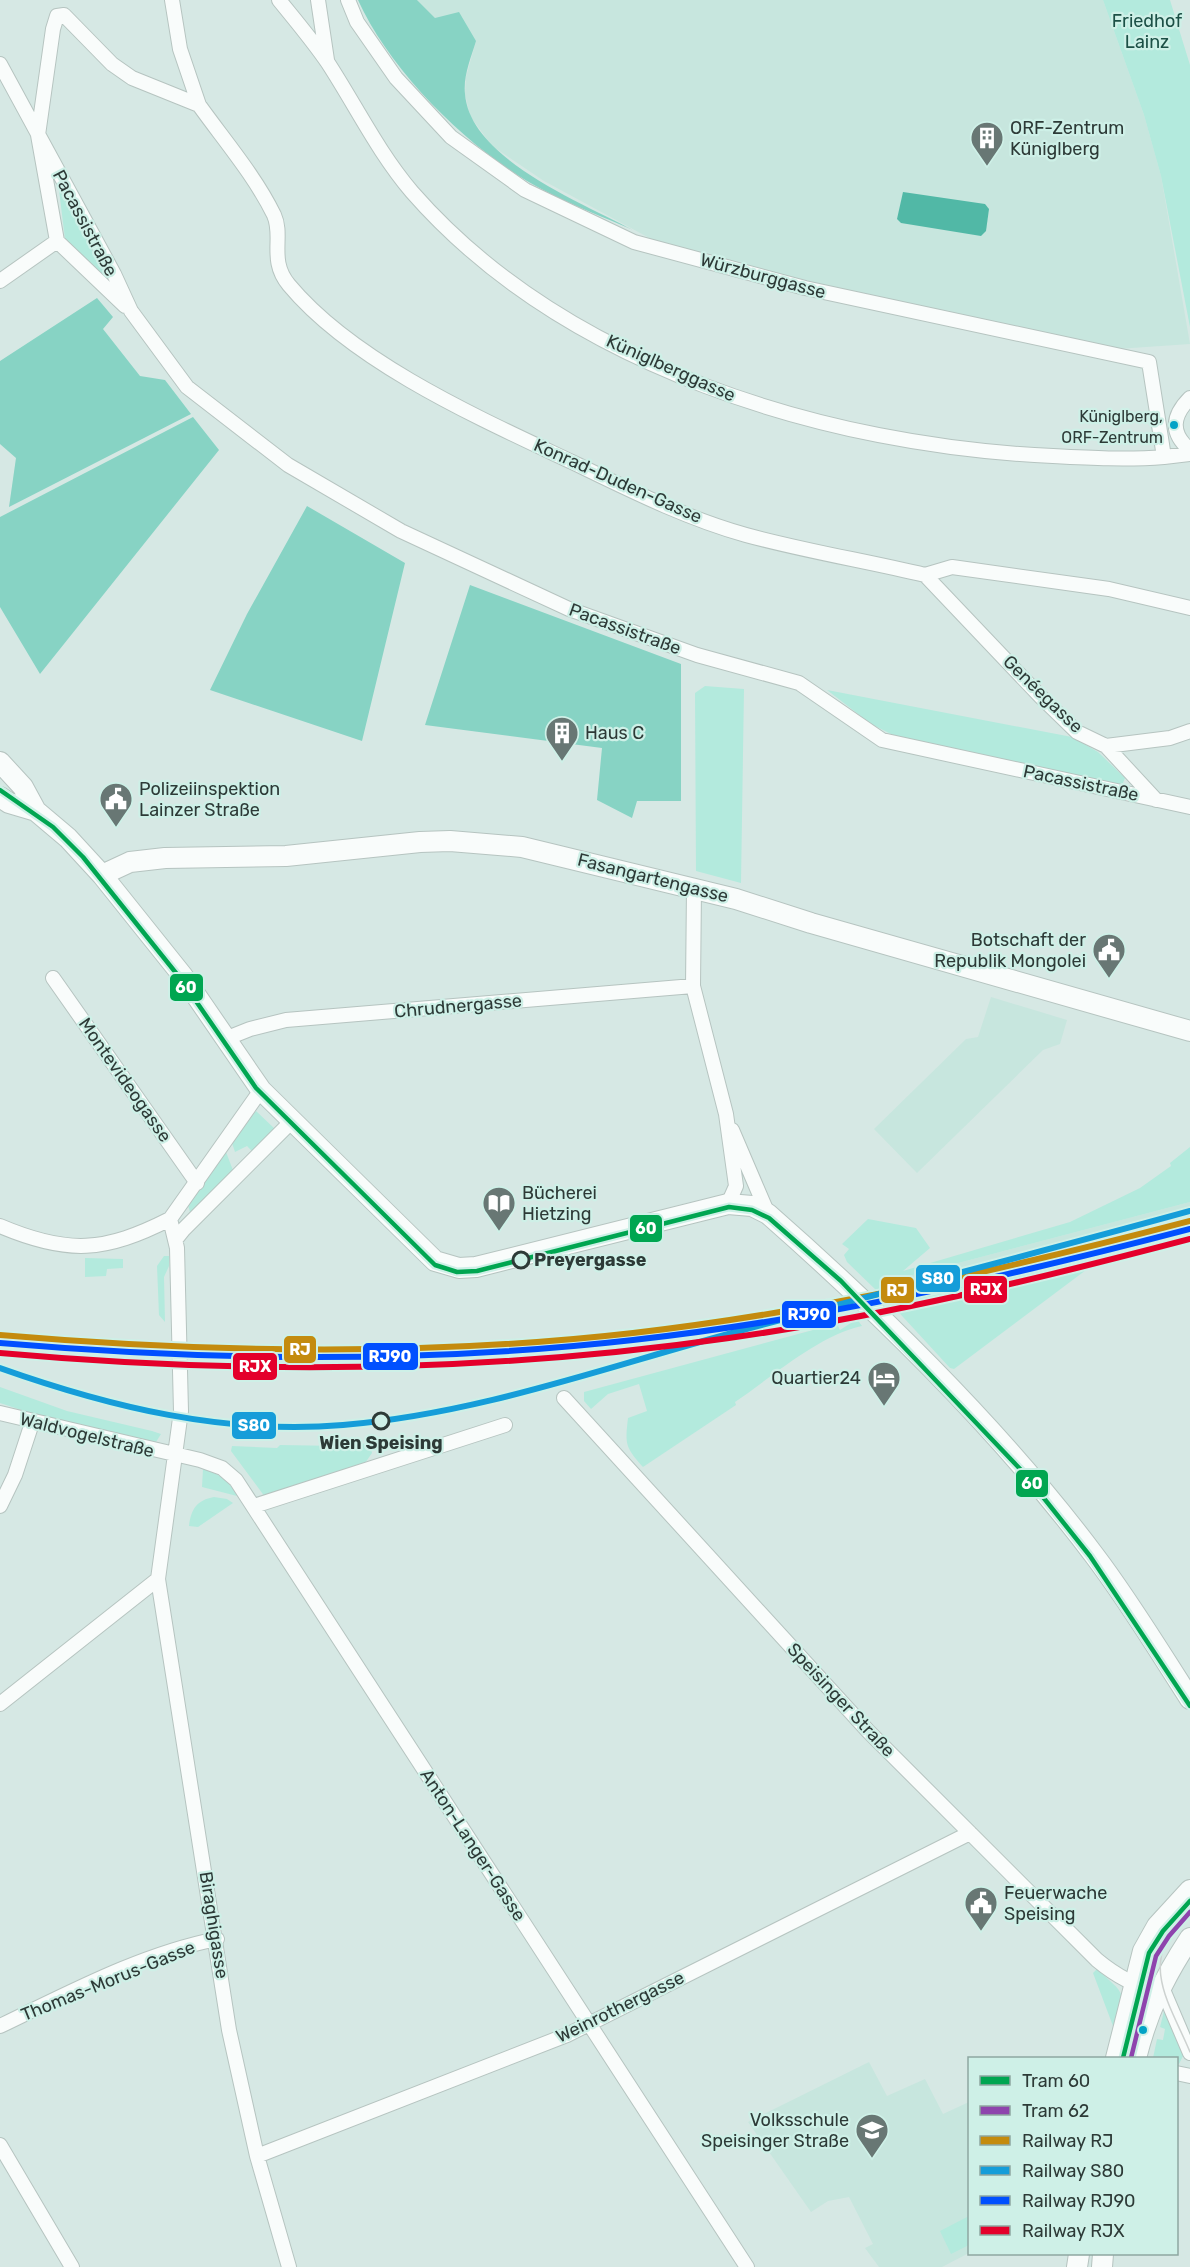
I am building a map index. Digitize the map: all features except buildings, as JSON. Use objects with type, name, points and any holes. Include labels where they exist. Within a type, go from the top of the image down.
[{"type":"main road","points":[[0,762],[24,787],[36,811],[68,838],[102,875],[182,975],[261,1090],[435,1261],[459,1268],[476,1267],[728,1204],[752,1206],[768,1214],[852,1287],[968,1408],[1045,1493],[1095,1556],[1190,1699]]},
{"type":"main road","points":[[0,797],[9,803],[36,811]]},
{"type":"main road","name":"Fasangartengasse","points":[[102,875],[123,864],[165,858],[286,856],[450,841],[522,847],[694,888],[1190,1031]]},
{"type":"main road","points":[[1116,2057],[1133,1983],[1150,1936],[1164,1917],[1190,1890]]},
{"type":"main road","points":[[1136,2057],[1159,1988],[1190,1938]]},
{"type":"street","points":[[172,0],[180,49],[199,105]]},
{"type":"street","points":[[279,0],[328,62]]},
{"type":"street","points":[[318,0],[328,62]]},
{"type":"street","name":"Würzburggasse","points":[[348,0],[357,22],[404,87],[451,137],[525,190],[634,242],[805,288],[1149,362],[1164,457]]},
{"type":"street","points":[[38,135],[55,21],[60,14],[69,17],[97,51],[132,78],[199,105]]},
{"type":"street","name":"Küniglberggasse","points":[[328,62],[377,146],[412,191],[452,232],[532,297],[642,359],[708,388],[753,403],[923,444],[1000,454],[1130,460],[1164,457]]},
{"type":"street","name":"Pacassistraße","points":[[0,64],[114,274],[130,311]]},
{"type":"street","name":"Konrad-Duden-Gasse","points":[[199,105],[237,156],[275,217],[277,262],[287,284],[314,311],[365,351],[471,414],[655,502],[744,534],[925,575],[952,567],[1109,589],[1190,608]]},
{"type":"street","name":"Pacassistraße","points":[[38,135],[57,241],[130,311],[187,387],[288,465],[401,531],[570,609],[697,655],[799,683],[882,740],[1190,807]]},
{"type":"street","points":[[0,281],[57,241]]},
{"type":"street","points":[[1164,457],[1190,452],[1178,437],[1174,425],[1177,415],[1190,398]]},
{"type":"street","name":"Genéegasse","points":[[925,575],[1077,732],[1106,746]]},
{"type":"street","points":[[1106,746],[1170,738],[1190,731]]},
{"type":"street","points":[[1106,746],[1156,800]]},
{"type":"street","points":[[694,888],[693,986],[726,1114],[736,1186],[728,1204]]},
{"type":"street","name":"Montevideogasse","points":[[53,978],[197,1183]]},
{"type":"street","name":"Chrudnergasse","points":[[225,1039],[250,1029],[286,1020],[693,986]]},
{"type":"street","points":[[0,1226],[46,1241],[93,1246],[129,1239],[170,1219],[261,1090]]},
{"type":"street","points":[[726,1114],[768,1214]]},
{"type":"street","points":[[176,1239],[292,1121]]},
{"type":"street","points":[[179,1206],[192,1221]]},
{"type":"street","name":"Biraghigasse","points":[[170,1219],[176,1239],[181,1411],[158,1579],[230,2030],[257,2156],[289,2267]]},
{"type":"street","name":"Speisinger Straße","points":[[564,1398],[868,1731],[1097,1960],[1133,1983],[1159,1988]]},
{"type":"street","name":"Waldvogelstraße","points":[[0,1413],[32,1423],[174,1456]]},
{"type":"street","points":[[0,1506],[15,1475],[32,1423]]},
{"type":"street","points":[[254,1506],[505,1425]]},
{"type":"street","name":"Anton-Langer-Gasse","points":[[174,1456],[222,1468],[236,1480],[747,2267]]},
{"type":"street","points":[[0,1704],[158,1579]]},
{"type":"street","name":"Weinrothergasse","points":[[257,2156],[567,2035],[970,1833]]},
{"type":"street","name":"Thomas-Morus-Gasse","points":[[0,2026],[186,1945],[217,1939]]},
{"type":"street","points":[[1159,1988],[1190,2053]]},
{"type":"street","points":[[0,2145],[72,2267]]},
{"type":"shaded area","points":[[358,0],[417,0],[435,18],[459,12],[476,41],[466,74],[465,94],[472,117],[486,139],[532,176],[633,230],[545,191],[490,156],[463,134],[413,83],[391,55]]},
{"type":"shaded area","points":[[417,0],[1103,0],[1144,115],[1161,176],[1190,344],[1117,349],[1025,332],[666,247],[544,181],[492,146],[470,116],[465,94],[466,77],[476,41],[435,18]]},
{"type":"shaded area","points":[[903,192],[985,204],[989,209],[986,231],[981,236],[901,223],[897,219]]},
{"type":"shaded area","points":[[97,298],[113,317],[103,329],[140,376],[165,380],[191,414],[9,507],[16,458],[0,444],[0,361]]},
{"type":"shaded area","points":[[193,417],[219,450],[40,674],[0,607],[0,517]]},
{"type":"shaded area","points":[[307,506],[405,563],[362,741],[210,690],[247,614]]},
{"type":"shaded area","points":[[470,585],[681,664],[681,801],[637,801],[632,818],[597,800],[602,748],[425,725]]},
{"type":"shaded area","points":[[991,997],[1067,1020],[1060,1044],[1043,1050],[917,1173],[874,1129],[966,1039],[978,1037]]},
{"type":"shaded area","points":[[1190,1202],[1190,1230],[892,1305],[876,1290],[892,1286],[905,1277]]},
{"type":"shaded area","name":"Volksschule Speisinger Straße","points":[[869,2062],[887,2096],[925,2079],[943,2114],[968,2102],[968,2254],[942,2267],[879,2267],[865,2248],[873,2244],[849,2197],[828,2201],[811,2212],[748,2122]]},
{"type":"green space","name":"Friedhof Lainz","points":[[1103,0],[1170,0],[1190,65],[1190,327],[1161,176],[1144,115]]},
{"type":"green space","points":[[59,190],[63,190],[107,272],[102,274],[65,239]]},
{"type":"green space","points":[[705,686],[744,689],[741,883],[696,871],[695,693]]},
{"type":"green space","points":[[827,690],[1072,737],[1098,752],[1125,778],[1123,783],[1119,784],[897,737],[871,724]]},
{"type":"green space","points":[[256,1111],[276,1130],[254,1153],[247,1146],[235,1152],[232,1143]]},
{"type":"green space","points":[[1190,1147],[1190,1202],[905,1277],[893,1285],[876,1290],[847,1262],[844,1255],[849,1249],[842,1244],[868,1219],[916,1228],[930,1248],[903,1271],[1070,1222],[1140,1188],[1171,1166],[1170,1163]]},
{"type":"green space","points":[[226,1152],[234,1173],[190,1212],[188,1205]]},
{"type":"green space","points":[[164,1256],[169,1256],[169,1266],[164,1277],[165,1322],[159,1315],[157,1266]]},
{"type":"green space","points":[[1086,1256],[1086,1270],[954,1369],[950,1368],[892,1305]]},
{"type":"green space","points":[[85,1258],[123,1259],[123,1268],[107,1269],[106,1276],[85,1277]]},
{"type":"green space","points":[[851,1316],[838,1326],[840,1330],[857,1319],[862,1326],[829,1338],[813,1347],[735,1402],[736,1405],[643,1467],[630,1450],[627,1440],[628,1418],[647,1411],[639,1384],[608,1394],[591,1409],[584,1401],[584,1392],[824,1327]]},
{"type":"green space","points":[[0,1387],[67,1411],[161,1434],[156,1442],[79,1424],[76,1428],[0,1403]]},
{"type":"green space","points":[[370,1443],[372,1453],[363,1466],[265,1497],[231,1451],[232,1446],[277,1448],[280,1445],[341,1446]]},
{"type":"green space","points":[[203,1469],[223,1479],[237,1496],[202,1487]]},
{"type":"green space","points":[[214,1497],[227,1499],[233,1503],[198,1527],[189,1526],[196,1506],[203,1500]]},
{"type":"green space","points":[[1097,1969],[1121,1993],[1121,2006],[1113,2026],[1093,1973]]},
{"type":"green space","points":[[1165,2007],[1185,2052],[1179,2064],[1178,2057],[1153,2057],[1157,2039],[1163,2040],[1165,2029],[1160,2027]]},
{"type":"green space","points":[[968,2217],[968,2246],[951,2254],[940,2231]]},
{"type":"tram line","name":"60","points":[[0,790],[53,827],[83,857],[180,978],[256,1088],[435,1265],[457,1272],[477,1271],[729,1207],[752,1210],[769,1218],[841,1281],[1023,1472],[1090,1556],[1190,1706]]},
{"type":"tram line","name":"60","points":[[1123,2057],[1149,1953],[1163,1931],[1190,1901]]},
{"type":"tram line","name":"62","points":[[1131,2057],[1156,1956],[1169,1936],[1190,1912]]},
{"type":"tram line","points":[[1179,1922],[1167,1938],[1160,1970],[1168,2002],[1190,2052]]},
{"type":"railway","points":[[1127,1229],[1190,1212]]},
{"type":"rail line","name":"S80","points":[[0,1368],[83,1395],[126,1406],[212,1422],[299,1427],[393,1419],[442,1411],[539,1388],[732,1333],[1190,1211]]},
{"type":"rail line","name":"RJ","points":[[0,1335],[158,1346],[317,1350],[396,1349],[554,1341],[704,1324],[844,1301],[983,1272],[1190,1221]]},
{"type":"rail line","name":"RJ90","points":[[0,1343],[158,1354],[316,1357],[396,1356],[554,1348],[774,1321],[914,1295],[1052,1264],[1190,1229]]},
{"type":"rail line","name":"RJX","points":[[0,1353],[183,1365],[365,1367],[456,1364],[638,1350],[787,1329],[903,1308],[1190,1239]]},
{"type":"place","name":"ORF-Zentrum Küniglberg","points":[[987,167]]},
{"type":"place","name":"Küniglberg, ORF-Zentrum","points":[[1174,425]]},
{"type":"place","name":"Haus C","points":[[562,762]]},
{"type":"place","name":"Polizeiinspektion Lainzer Straße","points":[[116,828]]},
{"type":"place","name":"Botschaft der Republik Mongolei","points":[[1109,979]]},
{"type":"place","name":"Bücherei Hietzing","points":[[499,1232]]},
{"type":"place","name":"Preyergasse","points":[[521,1260]]},
{"type":"place","name":"Quartier24","points":[[884,1407]]},
{"type":"place","name":"Wien Speising","points":[[381,1421]]},
{"type":"place","name":"Feuerwache Speising","points":[[981,1932]]},
{"type":"place","name":"Volksschule Speisinger Straße","points":[[872,2159]]}]
